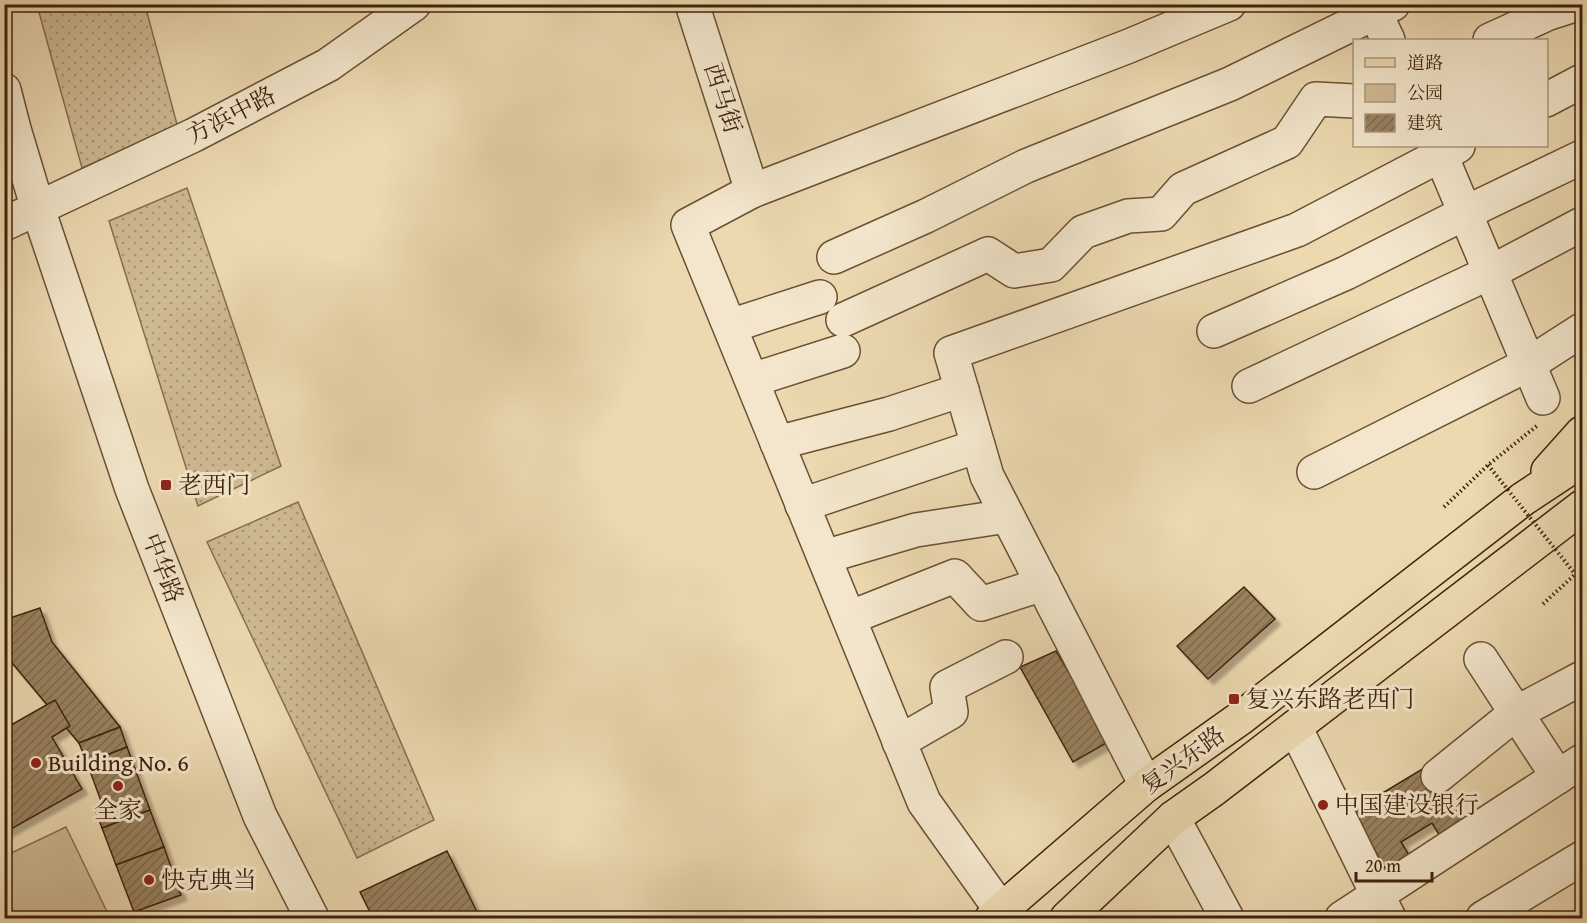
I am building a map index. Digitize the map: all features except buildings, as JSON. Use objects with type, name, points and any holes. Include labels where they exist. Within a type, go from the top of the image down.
[{"type":"main road","name":"复兴东路","points":[[1523,499],[1582,434]]},
{"type":"main road","name":"复兴东路","points":[[996,914],[1146,785],[1242,717],[1523,499],[1582,460]]},
{"type":"main road","name":"复兴东路","points":[[1066,918],[1173,818],[1582,507]]},
{"type":"main road","name":"复兴东路","points":[[1551,532],[1582,513]]},
{"type":"street","name":"方浜中路","points":[[4,224],[194,135],[328,65],[414,4]]},
{"type":"street","name":"西马街","points":[[692,4],[752,191]]},
{"type":"street","points":[[996,914],[924,802],[688,225],[752,191],[1129,46],[1229,4]]},
{"type":"street","points":[[1492,39],[1550,13],[1577,4]]},
{"type":"street","points":[[834,257],[926,216],[1026,166],[1230,84],[1382,16]]},
{"type":"street","points":[[1548,98],[1582,81]]},
{"type":"street","name":"中华路","points":[[4,90],[38,208],[136,500],[260,816],[312,918]]},
{"type":"street","points":[[752,380],[843,335],[988,254],[1014,271],[1051,265],[1083,232],[1128,216],[1161,214],[1183,189],[1287,142],[1316,99],[1353,101]]},
{"type":"street","points":[[1146,785],[987,476],[951,353],[1297,230],[1445,148],[1466,213],[1543,398]]},
{"type":"street","points":[[1214,331],[1346,273],[1582,157]]},
{"type":"street","points":[[1250,386],[1491,272],[1582,224]]},
{"type":"street","points":[[730,326],[820,297]]},
{"type":"street","points":[[1314,472],[1529,364],[1582,330]]},
{"type":"street","points":[[777,443],[889,414],[962,390]]},
{"type":"street","points":[[802,504],[978,446]]},
{"type":"street","points":[[824,557],[916,530],[1007,516]]},
{"type":"street","points":[[849,618],[955,576],[981,604],[1042,584]]},
{"type":"street","points":[[899,742],[951,712],[947,687],[1006,657]]},
{"type":"street","points":[[1342,918],[1383,907],[1570,769],[1516,713],[1481,659]]},
{"type":"street","points":[[1438,776],[1516,713],[1582,678]]},
{"type":"street","points":[[1295,727],[1383,907]]},
{"type":"street","points":[[1173,818],[1227,918]]},
{"type":"street","points":[[1483,918],[1582,858]]},
{"type":"path","points":[[1443,507],[1488,465],[1529,432]]},
{"type":"path","points":[[1488,465],[1575,574]]},
{"type":"path","points":[[1543,604],[1582,568]]},
{"type":"green space","points":[[37,5],[145,5],[178,128],[82,168]]},
{"type":"green space","points":[[187,188],[281,466],[198,506],[109,221]]},
{"type":"green space","points":[[298,502],[434,820],[357,858],[207,542]]},
{"type":"green space","points":[[66,827],[110,918],[5,918],[5,856]]},
{"type":"place","name":"老西门","points":[[166,485]]},
{"type":"place","name":"复兴东路老西门","points":[[1234,699]]},
{"type":"place","name":"Building No. 6","points":[[36,763]]},
{"type":"place","name":"全家","points":[[118,786]]},
{"type":"place","name":"中国建设银行","points":[[1323,805]]},
{"type":"place","name":"快克典当","points":[[149,880]]}]
